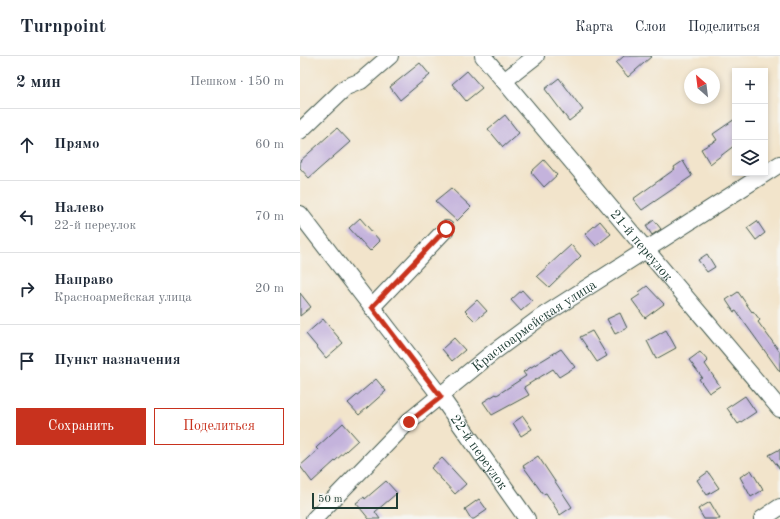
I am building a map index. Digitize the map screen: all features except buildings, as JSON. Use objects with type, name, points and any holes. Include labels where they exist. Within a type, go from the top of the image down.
[{"type":"street","points":[[300,131],[346,87],[361,81],[390,56]]},
{"type":"street","name":"21-й переулок","points":[[483,56],[780,409]]},
{"type":"street","points":[[504,81],[536,56]]},
{"type":"street","name":"Красноармейская улица","points":[[314,519],[409,422],[491,354],[541,317],[780,164]]},
{"type":"street","name":"22-й переулок","points":[[300,214],[441,397],[527,519]]},
{"type":"street","points":[[372,307],[446,229]]},
{"type":"street","points":[[762,519],[780,507]]},
{"type":"route","points":[[409,422],[441,397],[372,307],[446,229]]}]
